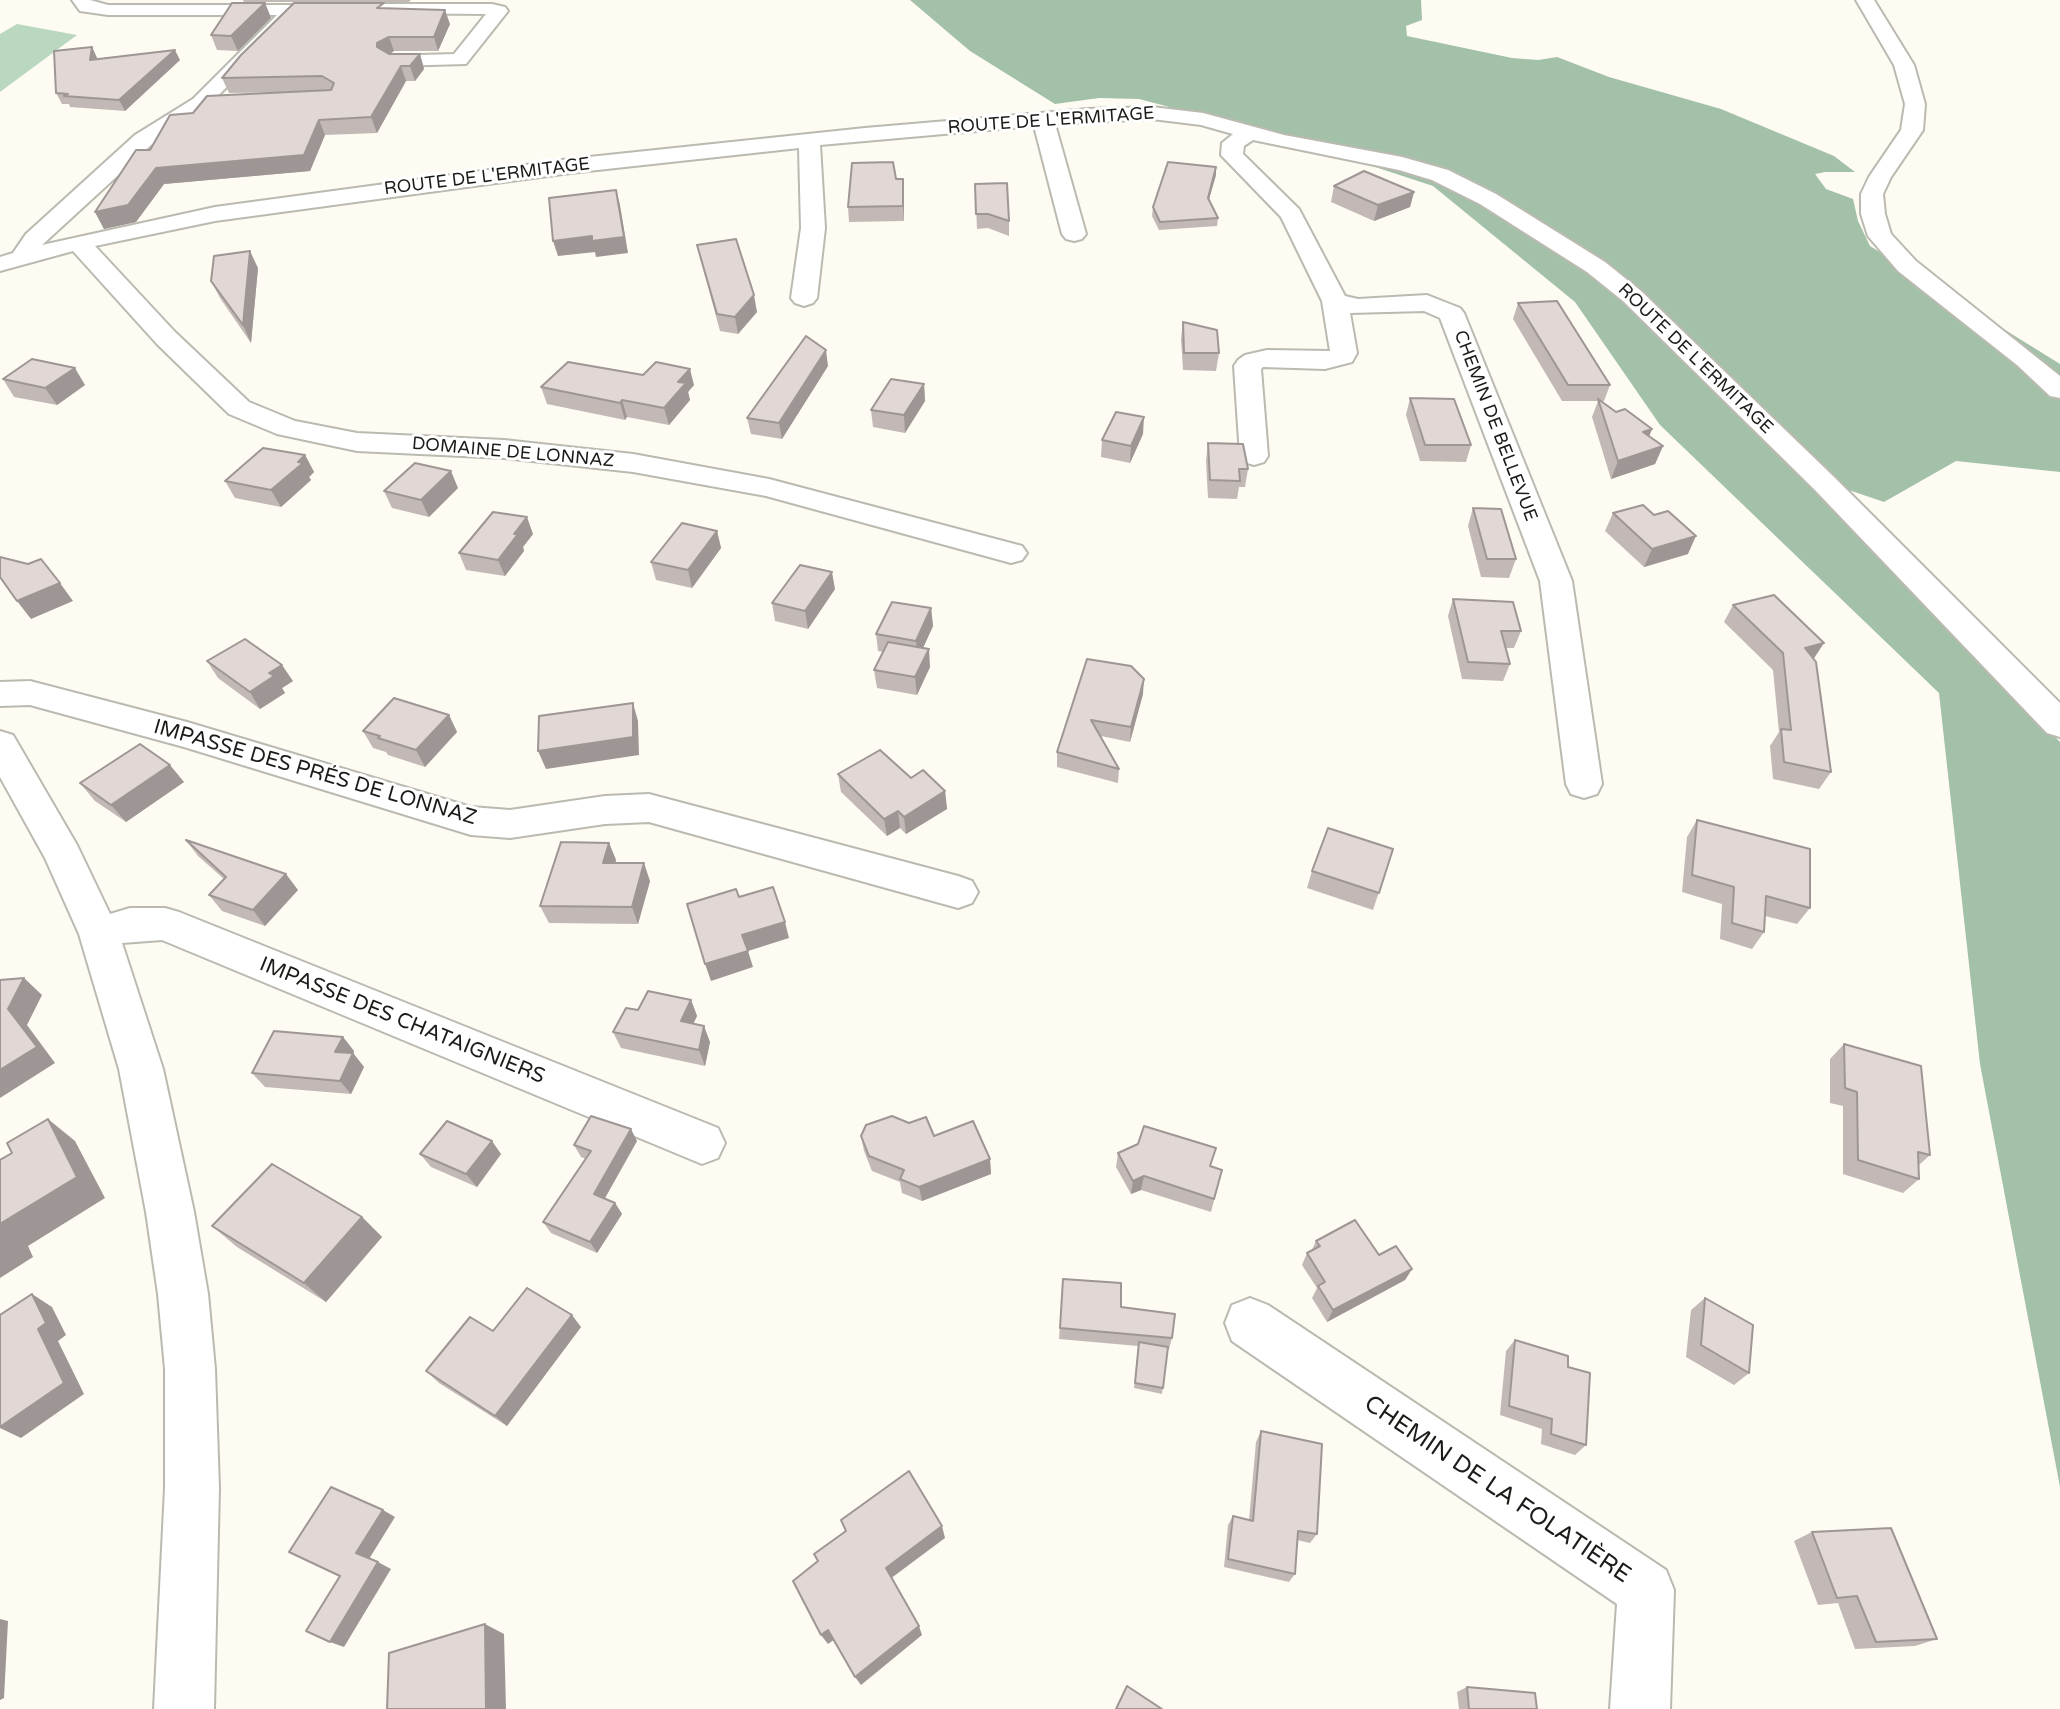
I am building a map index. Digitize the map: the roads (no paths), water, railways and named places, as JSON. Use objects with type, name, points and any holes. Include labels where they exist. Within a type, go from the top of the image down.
[{"type":"street","points":[[11,260],[143,140],[200,103],[299,10],[115,10],[90,8],[82,5],[81,0]]},
{"type":"street","points":[[1865,0],[1904,65],[1915,104],[1912,131],[1875,186],[1872,204],[1875,226],[1887,246],[1907,266],[2026,359],[2060,390]]},
{"type":"street","points":[[357,9],[499,11],[459,60],[394,60]]},
{"type":"street","points":[[200,103],[225,103]]},
{"type":"street","name":"ROUTE DE L'ERMITAGE","points":[[11,260],[81,242],[259,207],[570,166],[809,140],[1106,114],[1165,114],[1203,119],[1296,144],[1402,164],[1458,182],[1615,281],[1824,483],[2060,724]]},
{"type":"street","points":[[1037,119],[1065,231]]},
{"type":"street","points":[[1251,132],[1233,143],[1232,155],[1291,214],[1335,301],[1344,353],[1343,356],[1325,361],[1267,358],[1247,366],[1254,456]]},
{"type":"street","points":[[804,298],[813,228],[809,140]]},
{"type":"street","name":"DOMAINE DE LONNAZ","points":[[81,242],[85,251],[166,338],[239,408],[287,428],[357,442],[505,449],[633,463],[769,488],[1012,553]]},
{"type":"street","name":"CHEMIN DE BELLEVUE","points":[[1335,301],[1357,307],[1427,303],[1451,313],[1556,581],[1584,784]]},
{"type":"street","name":"IMPASSE DES PRÉS DE LONNAZ","points":[[0,694],[30,693],[187,734],[471,821],[510,824],[605,810],[649,808],[958,892]]},
{"type":"street","points":[[0,744],[63,856],[99,933],[141,1069],[170,1212],[183,1294],[190,1369],[192,1488],[184,1709]]},
{"type":"street","name":"IMPASSE DES CHATAIGNIERS","points":[[99,933],[142,922],[164,924],[702,1143]]},
{"type":"street","name":"CHEMIN DE LA FOLATIÈRE","points":[[1250,1323],[1646,1590],[1640,1709]]}]
